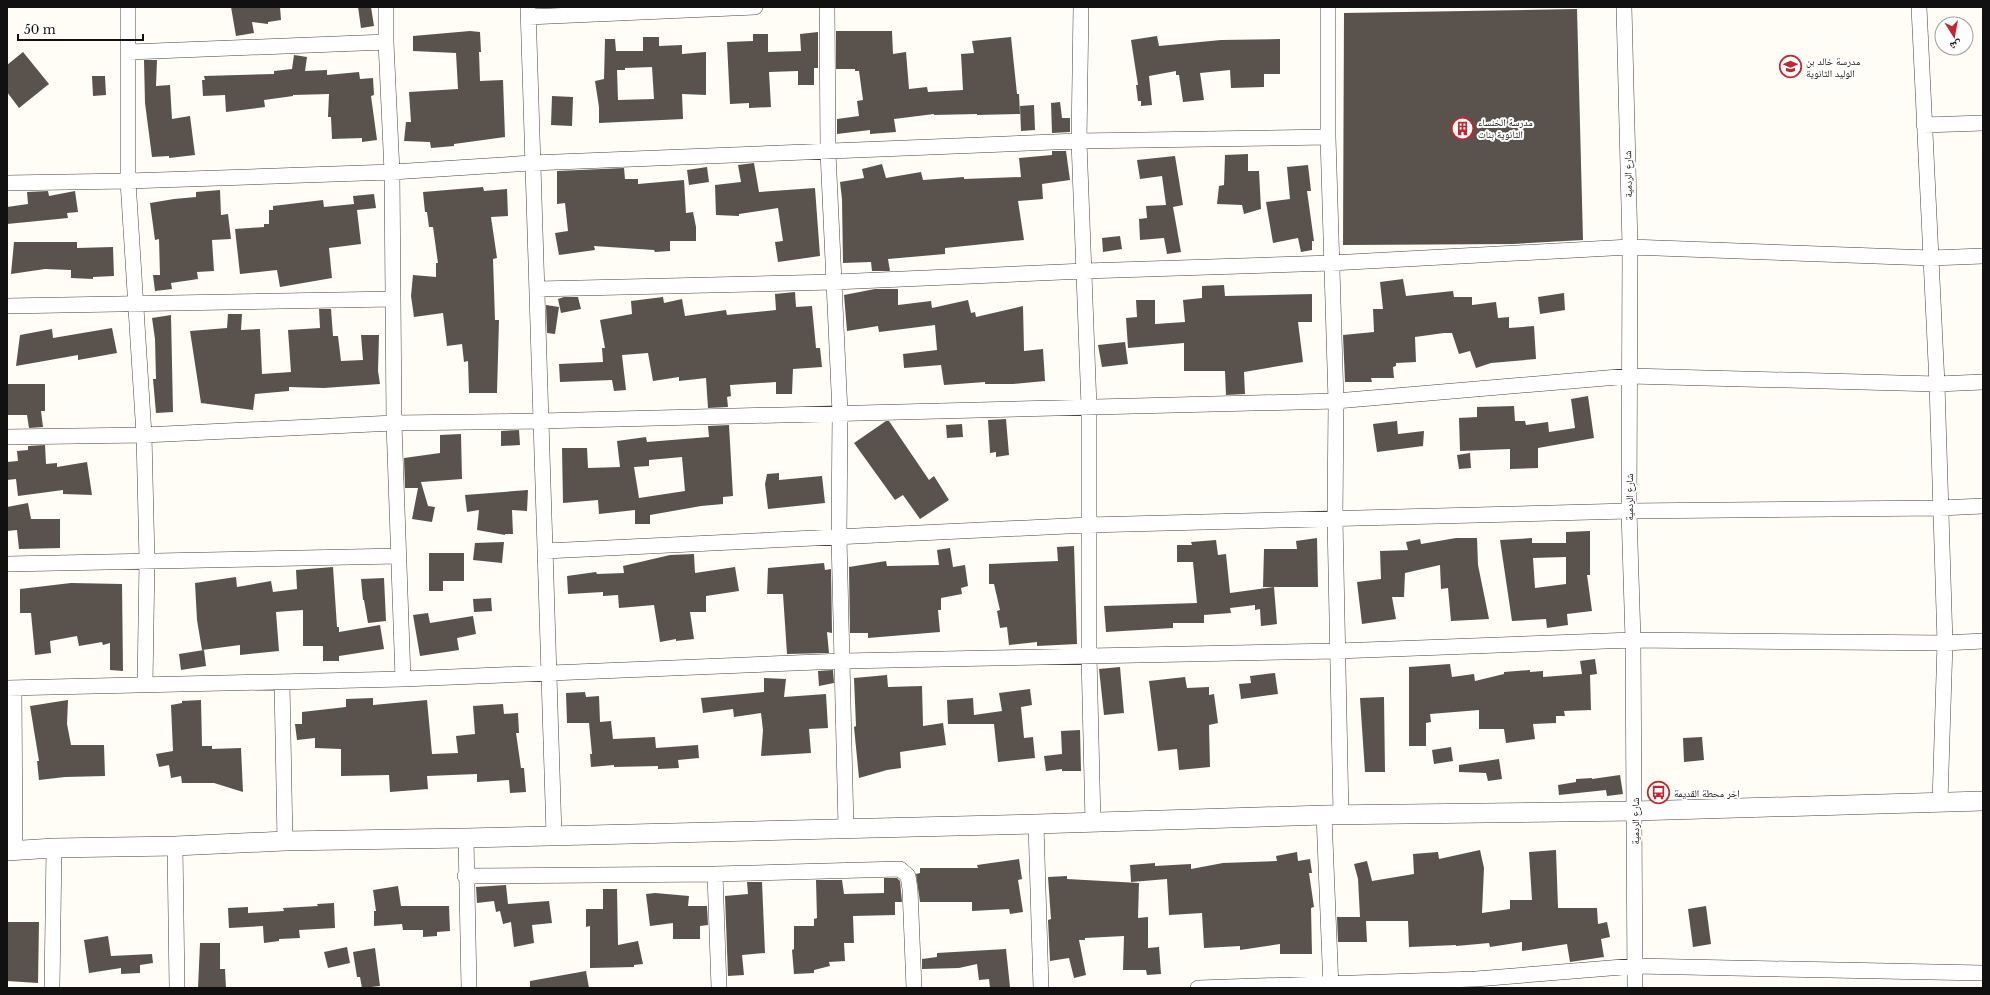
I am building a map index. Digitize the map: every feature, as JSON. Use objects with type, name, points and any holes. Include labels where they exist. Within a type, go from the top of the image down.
[{"type":"street","points":[[128,7],[128,181],[144,435],[147,560],[145,684]]},
{"type":"street","points":[[386,7],[386,42],[392,172],[394,423],[403,679]]},
{"type":"street","points":[[554,835],[528,12],[755,7]]},
{"type":"street","points":[[827,7],[828,152],[840,413],[839,537],[846,828]]},
{"type":"street","points":[[1081,7],[1079,141],[1089,407],[1088,525],[1092,822]]},
{"type":"street","points":[[1328,7],[1328,137],[1336,401],[1335,519],[1337,651],[1332,815],[1331,986]]},
{"type":"street","name":"شارع الردمية","points":[[1624,7],[1630,247],[1629,511],[1633,640],[1635,988]]},
{"type":"street","points":[[1919,7],[1937,384],[1945,643],[1940,802]]},
{"type":"street","points":[[129,52],[386,42]]},
{"type":"street","points":[[1924,125],[1983,122]]},
{"type":"street","points":[[7,183],[128,181],[392,172],[532,163],[1079,141],[1328,137]]},
{"type":"street","points":[[537,289],[834,282],[1085,271],[1331,263],[1630,247],[1931,258],[1983,256]]},
{"type":"street","points":[[7,306],[393,299]]},
{"type":"street","points":[[7,437],[144,435],[394,423],[540,422],[1336,401],[1630,376],[1937,384],[1983,382]]},
{"type":"street","points":[[545,551],[1088,525],[1629,511],[1940,508],[1983,506]]},
{"type":"street","points":[[7,564],[398,556]]},
{"type":"street","points":[[1983,641],[1945,643],[1633,640],[1337,651],[843,661],[403,679],[11,688],[11,851],[54,848],[175,846],[285,841],[1036,824],[1332,815],[1635,811],[1983,801]]},
{"type":"street","points":[[282,682],[285,841]]},
{"type":"street","points":[[1036,824],[1042,988]]},
{"type":"street","points":[[466,838],[465,876],[469,988]]},
{"type":"street","points":[[175,846],[177,988]]},
{"type":"street","points":[[52,988],[54,848]]},
{"type":"street","points":[[465,876],[715,874],[900,869],[908,876],[910,889],[914,988]]},
{"type":"street","points":[[715,874],[719,988]]},
{"type":"street","points":[[1198,988],[1476,983],[1635,966],[1983,973]]},
{"type":"building","points":[[231,7],[280,7],[281,20],[268,22],[268,24],[252,22],[254,33],[236,36]]},
{"type":"building","points":[[358,7],[371,7],[374,26],[361,28]]},
{"type":"building","name":"مدرسة الخنساء الثانوية بنات","points":[[1577,9],[1583,240],[1513,244],[1343,245],[1344,13]]},
{"type":"building","points":[[470,31],[480,32],[480,81],[503,80],[505,137],[454,144],[454,146],[431,148],[430,142],[404,141],[406,122],[411,122],[409,92],[458,89],[456,53],[413,51],[413,36]]},
{"type":"building","points":[[836,31],[892,31],[893,54],[906,52],[909,89],[927,87],[928,92],[963,90],[961,54],[974,53],[972,41],[1011,37],[1017,94],[1019,94],[1020,114],[934,114],[894,119],[896,132],[870,134],[870,130],[837,134],[837,119],[859,116],[857,101],[863,100],[859,71],[855,71],[855,69],[836,69]]},
{"type":"building","points":[[818,32],[818,68],[814,68],[814,85],[798,85],[798,71],[769,72],[771,107],[749,108],[749,103],[730,104],[727,42],[753,41],[753,34],[768,34],[768,52],[801,51],[800,34]]},
{"type":"building","points":[[1157,36],[1159,46],[1221,40],[1280,39],[1280,74],[1264,74],[1264,87],[1231,88],[1230,70],[1200,73],[1204,100],[1183,102],[1179,75],[1176,75],[1176,71],[1149,76],[1152,105],[1141,106],[1141,101],[1138,101],[1136,85],[1138,85],[1131,40]]},
{"type":"building","points":[[643,37],[659,37],[659,46],[682,45],[682,54],[706,52],[706,95],[682,94],[683,119],[599,123],[599,107],[595,81],[604,79],[605,39],[615,39],[616,51],[643,51]],"holes":[[[652,67],[654,99],[618,100],[617,70],[625,70],[625,68]]]},
{"type":"building","points":[[23,52],[49,84],[19,108],[7,92],[7,65]]},
{"type":"building","points":[[294,55],[307,57],[305,71],[327,70],[327,75],[359,72],[360,79],[373,78],[374,95],[371,96],[377,140],[362,142],[362,138],[332,139],[331,117],[328,117],[329,94],[293,95],[264,100],[265,107],[226,112],[225,95],[203,96],[202,80],[205,80],[204,76],[274,74],[274,71],[292,69]]},
{"type":"building","points":[[144,60],[157,60],[156,86],[170,85],[172,119],[190,116],[195,155],[169,158],[169,156],[152,157],[145,103]]},
{"type":"building","points":[[92,76],[105,76],[106,95],[93,96]]},
{"type":"building","points":[[552,96],[573,97],[572,126],[551,125]]},
{"type":"building","points":[[1060,102],[1062,118],[1070,118],[1070,132],[1052,133],[1051,103]]},
{"type":"building","points":[[1034,105],[1035,130],[1021,131],[1020,106]]},
{"type":"building","points":[[1052,151],[1066,151],[1070,180],[1042,184],[1043,199],[1018,201],[1024,240],[945,248],[945,254],[888,259],[890,271],[872,271],[871,262],[843,263],[842,199],[840,182],[864,178],[862,169],[882,164],[886,178],[921,172],[923,180],[964,177],[964,179],[1021,177],[1019,158],[1052,155]]},
{"type":"building","points":[[1248,154],[1248,171],[1259,171],[1261,209],[1244,214],[1242,205],[1217,204],[1219,186],[1224,185],[1225,155]]},
{"type":"building","points":[[1175,156],[1183,205],[1173,207],[1181,252],[1167,254],[1164,238],[1140,240],[1139,219],[1147,218],[1146,206],[1166,205],[1162,176],[1140,179],[1137,160]]},
{"type":"building","points":[[754,163],[759,192],[815,188],[820,256],[778,262],[775,242],[783,241],[778,208],[739,214],[739,216],[716,215],[715,185],[741,182],[738,165]]},
{"type":"building","points":[[1308,165],[1311,191],[1307,191],[1314,241],[1312,241],[1312,250],[1301,252],[1298,238],[1273,243],[1266,202],[1290,199],[1287,167]]},
{"type":"building","points":[[707,167],[709,182],[689,185],[687,170]]},
{"type":"building","points":[[624,168],[625,179],[638,179],[638,184],[684,180],[686,213],[693,212],[696,227],[696,241],[670,241],[670,251],[655,252],[654,250],[594,246],[595,250],[559,255],[555,233],[568,231],[565,203],[557,204],[557,171]]},
{"type":"building","points":[[483,187],[484,191],[507,189],[508,216],[491,217],[497,258],[493,259],[495,320],[499,320],[497,393],[469,393],[468,361],[464,362],[462,344],[447,346],[443,313],[414,317],[411,296],[413,275],[436,277],[436,263],[438,263],[433,227],[429,227],[427,212],[425,212],[423,192]]},
{"type":"building","points":[[220,190],[221,215],[228,214],[231,239],[212,240],[214,271],[197,272],[198,279],[171,283],[172,289],[155,291],[153,275],[160,275],[159,239],[155,240],[150,203],[196,197],[196,192]]},
{"type":"building","points":[[48,191],[49,196],[75,191],[78,212],[67,213],[68,218],[7,224],[7,207],[28,204],[27,192]]},
{"type":"building","points":[[374,194],[376,208],[357,210],[361,244],[329,248],[332,278],[280,287],[277,270],[240,274],[235,229],[264,227],[264,224],[269,224],[269,210],[273,210],[273,206],[323,200],[324,207],[354,204],[353,196]]},
{"type":"building","points":[[1120,236],[1122,249],[1103,252],[1102,238]]},
{"type":"building","points":[[14,242],[77,242],[77,248],[113,247],[114,276],[93,277],[93,279],[71,278],[71,270],[45,269],[11,274]]},
{"type":"building","points":[[1403,279],[1406,296],[1453,291],[1454,297],[1472,297],[1472,305],[1496,302],[1498,318],[1509,317],[1509,328],[1534,326],[1536,359],[1491,363],[1476,368],[1470,351],[1459,354],[1452,333],[1444,333],[1415,337],[1416,362],[1396,363],[1396,366],[1393,367],[1394,378],[1371,378],[1372,382],[1345,382],[1343,335],[1374,332],[1373,309],[1383,309],[1380,282]]},
{"type":"building","points":[[1224,285],[1225,296],[1312,294],[1312,322],[1298,322],[1303,362],[1244,372],[1245,394],[1226,395],[1225,371],[1184,371],[1184,343],[1128,348],[1126,318],[1137,317],[1136,300],[1155,300],[1155,324],[1185,322],[1183,300],[1202,298],[1202,286]]},
{"type":"building","points":[[875,289],[898,289],[898,305],[931,301],[932,308],[968,300],[971,313],[975,312],[976,317],[1023,306],[1024,351],[1043,349],[1045,381],[1013,384],[985,384],[985,382],[944,385],[941,365],[904,368],[903,354],[937,350],[935,325],[879,332],[878,326],[847,331],[844,295]]},
{"type":"building","points":[[795,292],[796,307],[812,306],[816,348],[820,348],[822,367],[793,369],[792,394],[776,394],[776,382],[730,385],[731,396],[727,397],[728,407],[708,408],[706,378],[679,381],[679,377],[653,381],[648,353],[622,355],[626,390],[614,391],[612,380],[560,382],[559,364],[603,362],[602,348],[605,348],[600,320],[632,314],[631,301],[663,297],[664,303],[682,299],[685,316],[726,310],[727,315],[776,310],[775,294]]},
{"type":"building","points":[[1564,293],[1565,310],[1540,314],[1538,297]]},
{"type":"building","points":[[564,297],[578,297],[581,309],[561,313],[558,299]]},
{"type":"building","points":[[546,305],[559,307],[555,334],[547,333]]},
{"type":"building","points":[[319,309],[331,309],[333,336],[338,336],[341,361],[363,360],[361,335],[379,335],[378,371],[380,384],[324,388],[289,387],[289,391],[255,394],[253,410],[201,403],[190,331],[227,328],[228,314],[242,314],[241,330],[260,329],[262,374],[291,372],[288,330],[320,328]]},
{"type":"building","points":[[171,315],[173,412],[156,413],[153,379],[156,379],[155,339],[152,318]]},
{"type":"building","points":[[112,328],[117,353],[78,360],[78,355],[16,366],[20,335],[52,329],[53,338]]},
{"type":"building","points":[[1125,342],[1128,364],[1102,367],[1098,345]]},
{"type":"building","points":[[7,384],[45,384],[45,411],[41,411],[43,427],[29,428],[27,415],[7,415]]},
{"type":"building","points":[[1588,396],[1594,438],[1538,448],[1538,468],[1510,469],[1510,449],[1460,451],[1459,418],[1477,417],[1477,407],[1514,406],[1515,421],[1525,421],[1526,425],[1548,422],[1549,432],[1575,428],[1571,399]]},
{"type":"building","points":[[1006,419],[1009,455],[996,457],[996,452],[990,453],[988,420]]},
{"type":"building","points":[[886,421],[889,421],[929,480],[934,476],[949,500],[920,519],[903,495],[895,500],[854,443]]},
{"type":"building","points":[[1397,421],[1398,434],[1424,431],[1423,446],[1377,452],[1373,424]]},
{"type":"building","points":[[962,424],[963,437],[947,438],[946,425]]},
{"type":"building","points":[[729,425],[733,496],[723,497],[723,504],[701,506],[650,515],[650,524],[635,524],[635,510],[599,514],[598,500],[563,503],[562,448],[587,448],[588,468],[620,467],[617,441],[646,437],[647,442],[709,437],[708,426]],"holes":[[[682,457],[685,491],[639,498],[634,467],[649,466],[649,460]]]},
{"type":"building","points":[[519,430],[520,445],[501,446],[501,431]]},
{"type":"building","points":[[461,434],[462,479],[421,482],[428,506],[435,507],[432,522],[412,519],[418,488],[405,488],[404,458],[440,453],[440,435]]},
{"type":"building","points":[[45,445],[46,464],[57,463],[57,467],[87,462],[92,495],[63,494],[63,490],[18,496],[16,479],[7,480],[7,462],[18,461],[17,451],[28,450],[28,446]]},
{"type":"building","points":[[1470,453],[1471,468],[1459,469],[1457,455]]},
{"type":"building","points":[[779,473],[779,480],[822,476],[825,503],[768,509],[765,484],[767,474]]},
{"type":"building","points":[[528,490],[527,511],[512,510],[513,534],[505,535],[477,530],[479,510],[467,512],[465,495]]},
{"type":"building","points":[[28,503],[31,519],[60,519],[60,548],[19,549],[17,530],[7,531],[7,507]]},
{"type":"building","points":[[1590,531],[1590,575],[1587,575],[1592,611],[1567,614],[1568,625],[1547,628],[1546,619],[1512,621],[1500,540],[1532,538],[1532,543],[1566,543],[1566,532]],"holes":[[[1566,557],[1566,584],[1535,588],[1533,558]]]},
{"type":"building","points":[[1317,538],[1318,587],[1263,587],[1264,549],[1297,549],[1296,541]]},
{"type":"building","points":[[1456,538],[1477,538],[1478,565],[1489,619],[1451,621],[1448,588],[1441,589],[1440,565],[1405,573],[1404,597],[1392,597],[1396,619],[1362,624],[1357,582],[1381,579],[1380,551],[1408,550],[1406,542],[1420,539],[1421,544]]},
{"type":"building","points":[[1216,540],[1218,555],[1226,554],[1230,593],[1274,587],[1277,624],[1261,626],[1260,609],[1255,610],[1255,605],[1230,608],[1231,613],[1204,615],[1204,623],[1173,623],[1173,628],[1106,632],[1104,606],[1197,603],[1193,562],[1177,562],[1177,545],[1192,545],[1191,542]]},
{"type":"building","points":[[504,542],[502,563],[473,560],[475,543]]},
{"type":"building","points":[[1074,546],[1077,644],[1037,646],[1037,642],[1009,645],[1007,627],[1000,628],[997,611],[1000,610],[994,584],[989,584],[989,564],[1058,561],[1057,547]]},
{"type":"building","points":[[950,548],[953,567],[965,565],[968,586],[961,588],[962,594],[941,598],[941,610],[938,610],[940,632],[868,638],[868,633],[850,633],[849,567],[886,561],[887,566],[939,565],[937,550]]},
{"type":"building","points":[[429,553],[464,553],[464,581],[443,581],[443,591],[429,591]]},
{"type":"building","points":[[694,554],[695,573],[735,567],[739,591],[706,596],[706,612],[690,612],[694,639],[676,641],[676,639],[660,642],[654,605],[619,608],[618,595],[603,596],[603,592],[568,594],[567,576],[596,572],[597,574],[624,573],[623,566],[670,555]]},
{"type":"building","points":[[824,563],[825,570],[831,569],[832,633],[827,632],[829,653],[787,654],[783,594],[767,594],[768,568]]},
{"type":"building","points":[[333,567],[337,627],[339,627],[339,632],[380,625],[384,649],[339,656],[339,661],[323,661],[323,646],[303,646],[303,610],[276,612],[279,651],[240,655],[240,645],[202,650],[197,620],[195,583],[236,577],[237,587],[271,581],[273,592],[297,589],[296,570]]},
{"type":"building","points":[[384,578],[386,621],[368,623],[363,600],[361,579]]},
{"type":"building","points":[[71,583],[122,584],[123,671],[110,670],[110,643],[103,645],[102,642],[79,646],[77,636],[50,641],[51,653],[35,655],[31,613],[20,613],[20,589]]},
{"type":"building","points":[[491,598],[492,611],[474,612],[473,599]]},
{"type":"building","points":[[428,613],[430,623],[473,616],[476,634],[457,638],[459,650],[420,656],[413,615]]},
{"type":"building","points":[[204,650],[206,666],[181,670],[179,654]]},
{"type":"building","points":[[1595,659],[1597,674],[1590,675],[1591,710],[1564,711],[1565,716],[1556,716],[1556,723],[1533,724],[1535,739],[1506,743],[1504,729],[1479,729],[1479,710],[1430,714],[1431,722],[1426,723],[1426,746],[1409,746],[1409,667],[1450,664],[1452,677],[1474,674],[1475,681],[1504,674],[1504,672],[1530,670],[1530,672],[1543,671],[1543,677],[1582,674],[1580,661]]},
{"type":"building","points":[[1120,667],[1124,713],[1104,715],[1099,669]]},
{"type":"building","points":[[833,670],[834,683],[819,686],[818,671]]},
{"type":"building","points":[[1275,673],[1278,694],[1241,699],[1239,684],[1251,683],[1250,676]]},
{"type":"building","points":[[887,675],[888,687],[922,686],[923,726],[943,723],[946,745],[900,752],[901,768],[887,770],[859,778],[854,727],[856,726],[854,678]]},
{"type":"building","points":[[1185,677],[1187,688],[1209,687],[1209,695],[1214,694],[1218,723],[1209,725],[1210,767],[1179,770],[1177,749],[1158,751],[1149,681]]},
{"type":"building","points":[[764,678],[786,679],[784,697],[826,694],[828,728],[809,729],[811,753],[761,756],[763,730],[761,713],[734,717],[733,709],[703,713],[701,698],[764,692]]},
{"type":"building","points":[[1030,689],[1032,705],[1021,707],[1024,738],[1033,737],[1035,758],[998,762],[994,724],[948,724],[947,700],[973,698],[974,715],[1002,711],[999,693]]},
{"type":"building","points":[[585,692],[586,697],[599,696],[600,722],[611,721],[613,739],[655,737],[656,748],[698,745],[699,758],[678,760],[679,768],[658,769],[658,766],[614,767],[614,765],[591,767],[590,754],[592,754],[589,723],[567,723],[566,693]]},
{"type":"building","points":[[1384,697],[1385,772],[1365,772],[1360,698]]},
{"type":"building","points":[[373,698],[373,705],[427,700],[432,754],[458,753],[456,736],[475,734],[473,706],[503,704],[504,714],[518,713],[519,733],[516,733],[521,768],[524,768],[526,792],[510,793],[509,780],[477,782],[477,774],[427,776],[428,789],[390,792],[389,775],[341,776],[341,749],[315,748],[315,738],[297,740],[295,724],[302,724],[302,712],[346,707],[346,699]]},
{"type":"building","points":[[68,700],[67,724],[71,745],[104,745],[105,776],[65,777],[39,780],[37,761],[39,761],[30,706]]},
{"type":"building","points":[[201,700],[202,746],[212,746],[212,749],[241,748],[243,792],[214,783],[182,783],[181,776],[171,778],[169,765],[159,767],[156,754],[173,751],[171,705],[182,703],[182,701]]},
{"type":"building","points":[[1080,730],[1081,771],[1062,771],[1062,769],[1046,771],[1044,756],[1062,754],[1061,731]]},
{"type":"building","points":[[1702,737],[1704,760],[1684,762],[1683,738]]},
{"type":"building","points":[[1451,747],[1453,761],[1434,764],[1432,750]]},
{"type":"building","points":[[1499,759],[1502,779],[1488,781],[1486,773],[1459,772],[1459,765]]},
{"type":"building","points":[[1620,775],[1623,794],[1607,796],[1606,790],[1559,795],[1558,785],[1576,782],[1576,779],[1592,779]]},
{"type":"building","points":[[1480,850],[1484,868],[1482,913],[1510,909],[1510,900],[1532,900],[1529,852],[1556,850],[1558,908],[1597,908],[1598,924],[1607,922],[1610,937],[1601,939],[1604,957],[1570,962],[1567,944],[1522,951],[1522,942],[1490,947],[1489,943],[1456,946],[1409,947],[1408,921],[1366,921],[1367,942],[1338,942],[1337,917],[1360,917],[1358,879],[1354,864],[1367,861],[1372,881],[1414,874],[1413,854],[1438,852],[1439,859]]},
{"type":"building","points":[[1297,852],[1298,861],[1310,859],[1312,873],[1309,873],[1314,907],[1311,908],[1312,954],[1280,954],[1280,944],[1240,950],[1240,946],[1204,948],[1202,913],[1169,915],[1167,879],[1131,882],[1130,865],[1155,863],[1155,866],[1191,864],[1191,869],[1223,863],[1277,861],[1276,856]]},
{"type":"building","points":[[1019,859],[1022,879],[1018,880],[1023,912],[1010,914],[1009,909],[972,911],[972,902],[920,902],[916,874],[920,873],[920,868],[978,868],[977,865]]},
{"type":"building","points":[[1067,876],[1067,879],[1139,883],[1138,918],[1148,917],[1148,948],[1159,947],[1161,974],[1147,975],[1146,970],[1123,970],[1124,936],[1085,938],[1085,940],[1079,940],[1086,975],[1074,978],[1069,958],[1050,961],[1048,920],[1051,919],[1048,877]]},
{"type":"building","points":[[884,878],[897,878],[900,881],[902,902],[895,902],[895,915],[853,916],[854,943],[844,943],[845,961],[829,962],[830,966],[814,970],[814,973],[794,974],[792,950],[794,949],[794,926],[814,926],[814,919],[817,918],[816,880],[842,880],[844,894],[884,893]]},
{"type":"building","points":[[747,882],[762,882],[765,953],[742,955],[744,975],[728,976],[725,896],[748,894]]},
{"type":"building","points":[[506,885],[508,904],[549,901],[552,923],[532,925],[534,943],[514,947],[511,922],[503,924],[500,911],[496,912],[494,901],[477,903],[476,887]]},
{"type":"building","points":[[398,886],[401,906],[449,906],[450,931],[437,932],[437,936],[423,937],[423,930],[403,930],[402,924],[374,926],[374,911],[376,911],[373,890]]},
{"type":"building","points":[[603,889],[617,889],[618,945],[638,941],[643,964],[634,965],[634,967],[590,968],[590,926],[586,927],[586,909],[603,909]]},
{"type":"building","points":[[655,893],[689,896],[688,906],[707,906],[708,925],[700,926],[700,939],[673,939],[673,923],[650,926],[646,894]]},
{"type":"building","points":[[334,903],[335,928],[299,930],[300,938],[279,939],[279,941],[264,943],[263,926],[229,928],[228,908],[248,907],[248,913],[284,911],[283,908],[318,906],[317,904]]},
{"type":"building","points":[[1706,906],[1711,944],[1693,947],[1688,909]]},
{"type":"building","points":[[7,922],[39,922],[38,983],[7,981]]},
{"type":"building","points":[[108,936],[111,956],[152,954],[153,963],[140,965],[140,973],[121,974],[121,968],[89,973],[84,940]]},
{"type":"building","points":[[200,943],[220,943],[220,969],[225,969],[226,988],[198,988]]},
{"type":"building","points":[[347,947],[350,963],[328,968],[324,952]]},
{"type":"building","points":[[375,948],[380,986],[362,988],[360,977],[357,977],[353,952]]},
{"type":"building","points":[[1006,949],[1010,987],[990,988],[989,979],[979,980],[977,964],[959,968],[922,969],[922,959],[937,957],[937,953]]},
{"type":"building","points":[[586,971],[589,988],[530,988],[530,981]]},
{"type":"place","name":"مدرسة خالد بن الوليد الثانوية","points":[[1791,67]]},
{"type":"place","name":"مدرسة الخنساء الثانوية بنات","points":[[1462,128]]},
{"type":"place","name":"اخر محطة القديمة","points":[[1659,793]]}]
